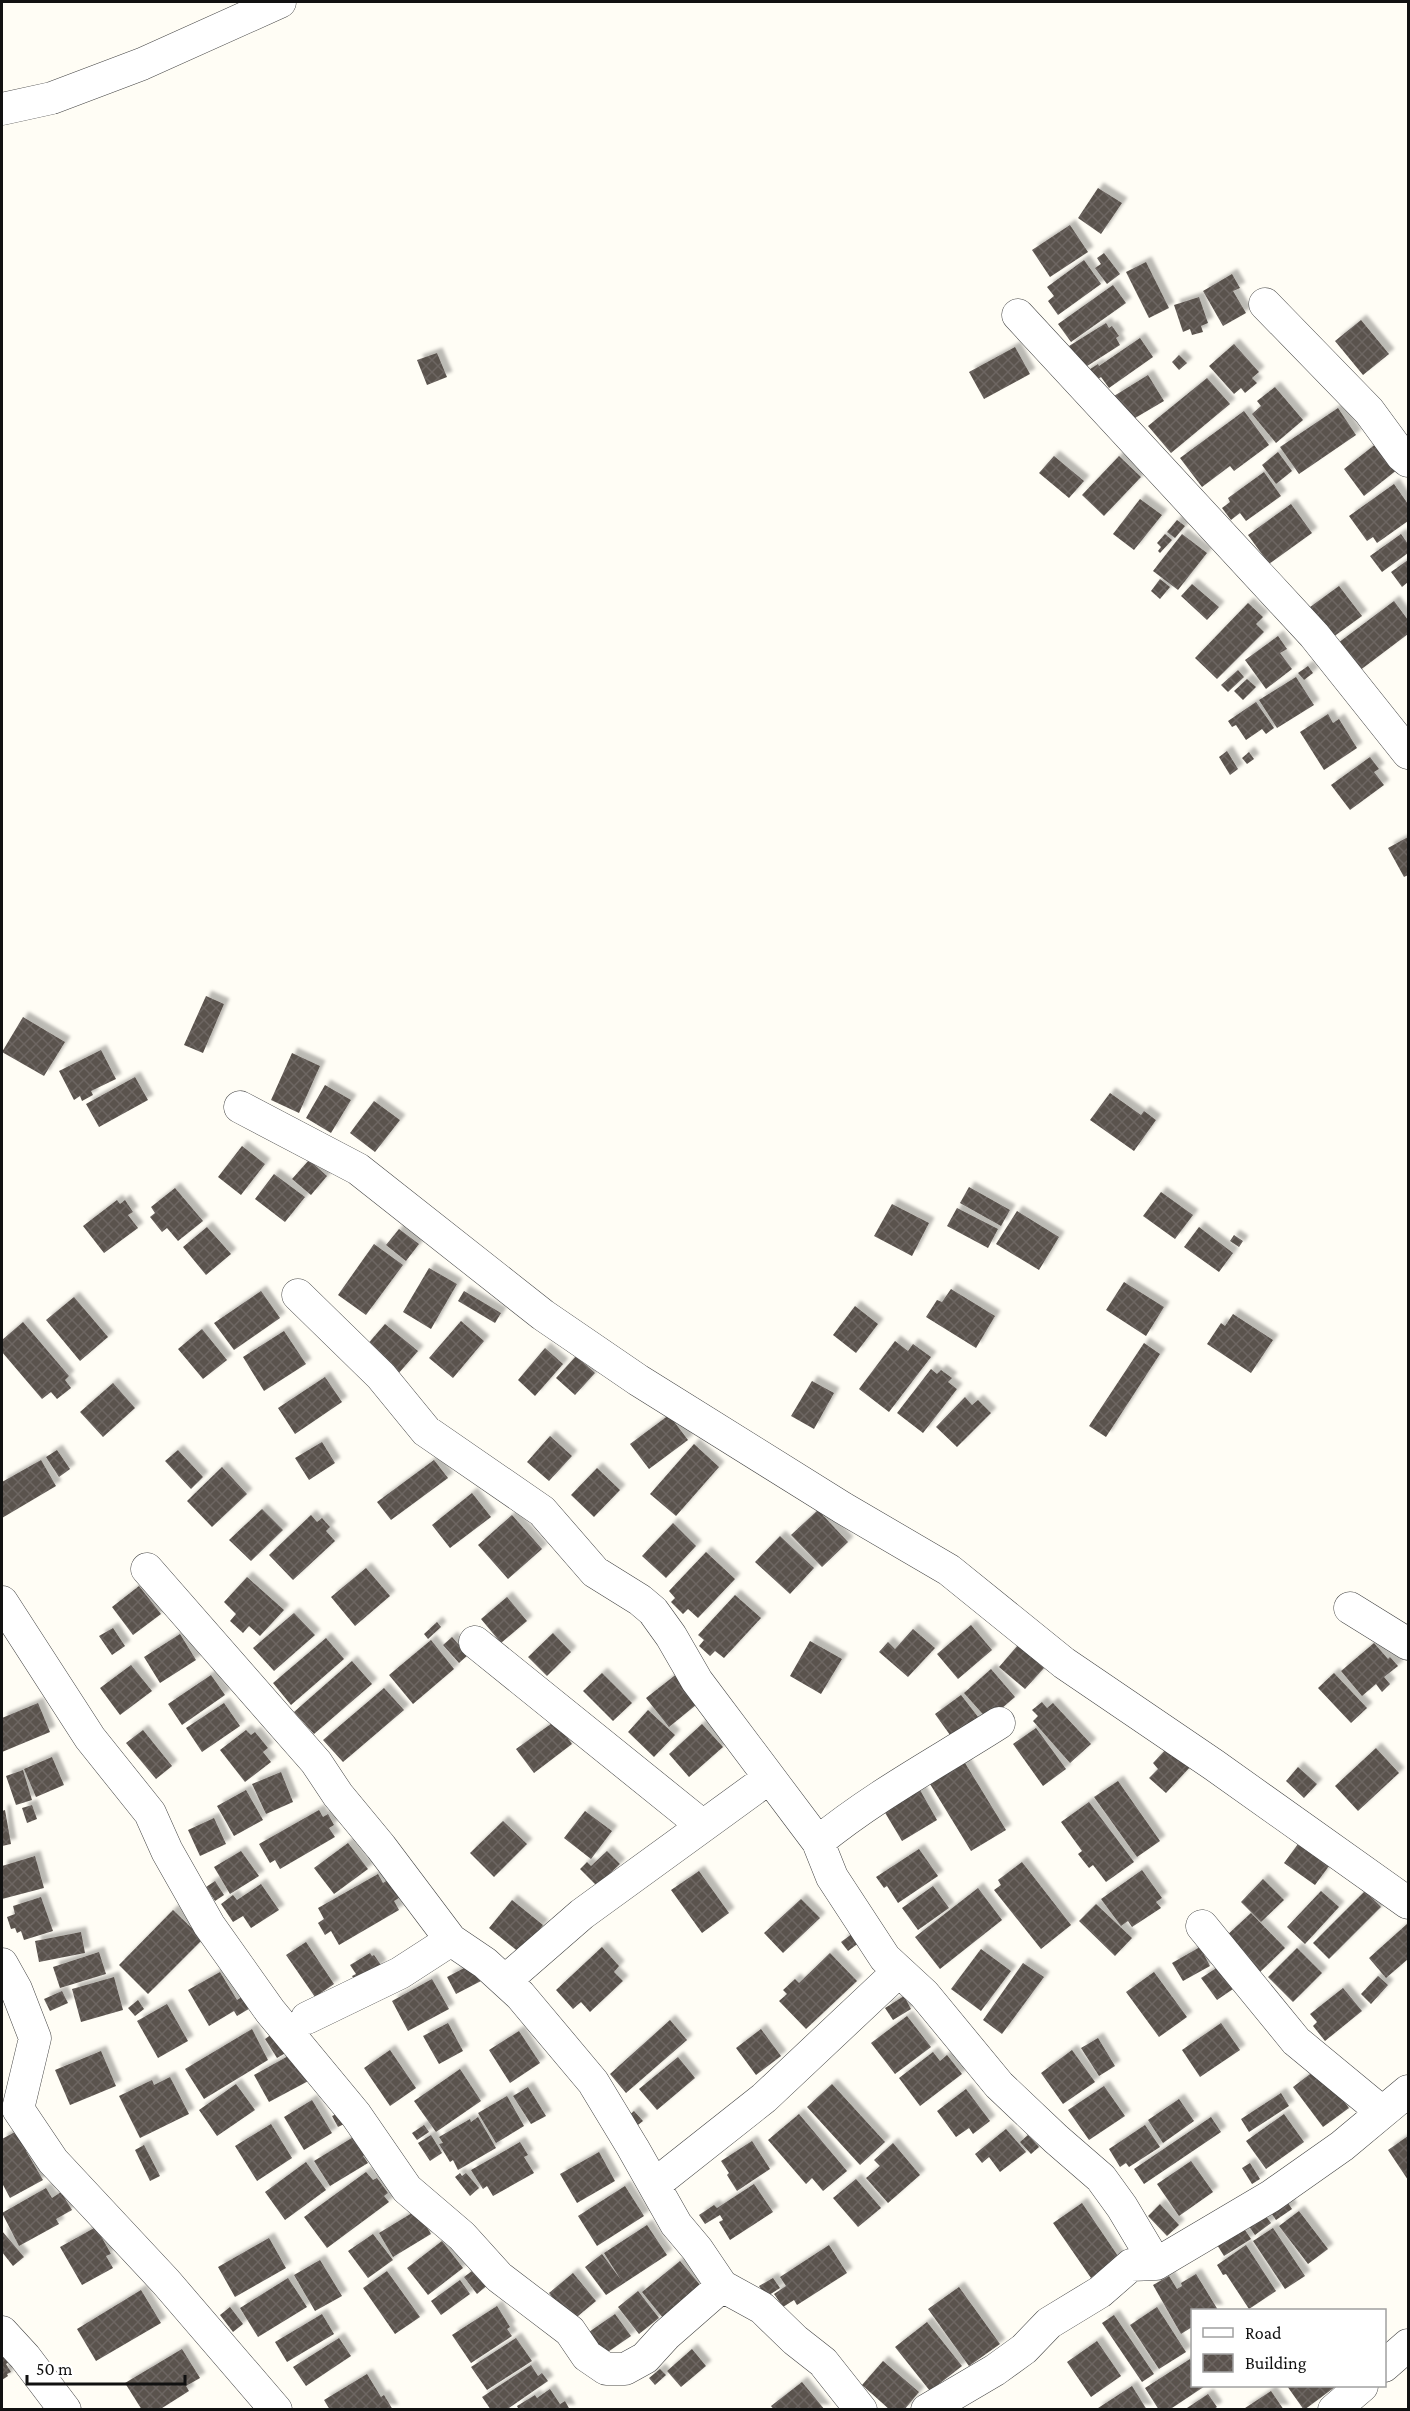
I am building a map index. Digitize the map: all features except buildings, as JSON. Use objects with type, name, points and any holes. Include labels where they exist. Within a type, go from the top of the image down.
[{"type":"street","points":[[2,110],[52,98],[142,63],[280,2]]},
{"type":"street","points":[[1265,304],[1369,411],[1408,460]]},
{"type":"street","points":[[1018,315],[1314,635],[1408,753]]},
{"type":"street","points":[[240,1107],[358,1169],[543,1315],[638,1380],[843,1508],[949,1570],[1064,1663],[1215,1765],[1408,1903]]},
{"type":"street","points":[[298,1295],[381,1376],[426,1431],[542,1511],[594,1572],[640,1600],[653,1611],[671,1636],[697,1681],[818,1842],[832,1878],[885,1958],[924,1994],[999,2085],[1101,2178],[1122,2207],[1156,2264]]},
{"type":"street","points":[[147,1569],[316,1762],[338,1795],[381,1847],[451,1940],[485,1963],[520,1995],[593,2082],[676,2224],[697,2249],[722,2286],[762,2308],[795,2340],[823,2362],[861,2409]]},
{"type":"street","points":[[2,1602],[90,1738],[150,1813],[167,1851],[210,1925],[270,2010],[356,2115],[407,2189],[462,2236],[499,2277],[570,2331],[587,2356],[606,2369],[625,2369],[645,2358],[666,2335],[722,2286]]},
{"type":"street","points":[[1350,1608],[1408,1644]]},
{"type":"street","points":[[475,1642],[703,1826]]},
{"type":"street","points":[[818,1842],[844,1820],[999,1723]]},
{"type":"street","points":[[505,1981],[582,1914],[769,1778]]},
{"type":"street","points":[[1202,1926],[1296,2041],[1382,2112]]},
{"type":"street","points":[[307,2018],[400,1973],[451,1940]]},
{"type":"street","points":[[2,1964],[16,1989],[35,2038],[18,2109],[53,2161],[166,2282],[276,2409]]},
{"type":"street","points":[[654,2185],[765,2098],[899,1971]]},
{"type":"street","points":[[927,2409],[995,2370],[1024,2349],[1049,2323],[1100,2292],[1131,2265],[1156,2264],[1270,2196],[1342,2146],[1408,2091]]},
{"type":"street","points":[[2,2332],[25,2357],[65,2409]]},
{"type":"street","points":[[1386,2364],[1408,2345]]},
{"type":"street","points":[[1334,2409],[1360,2387]]}]
